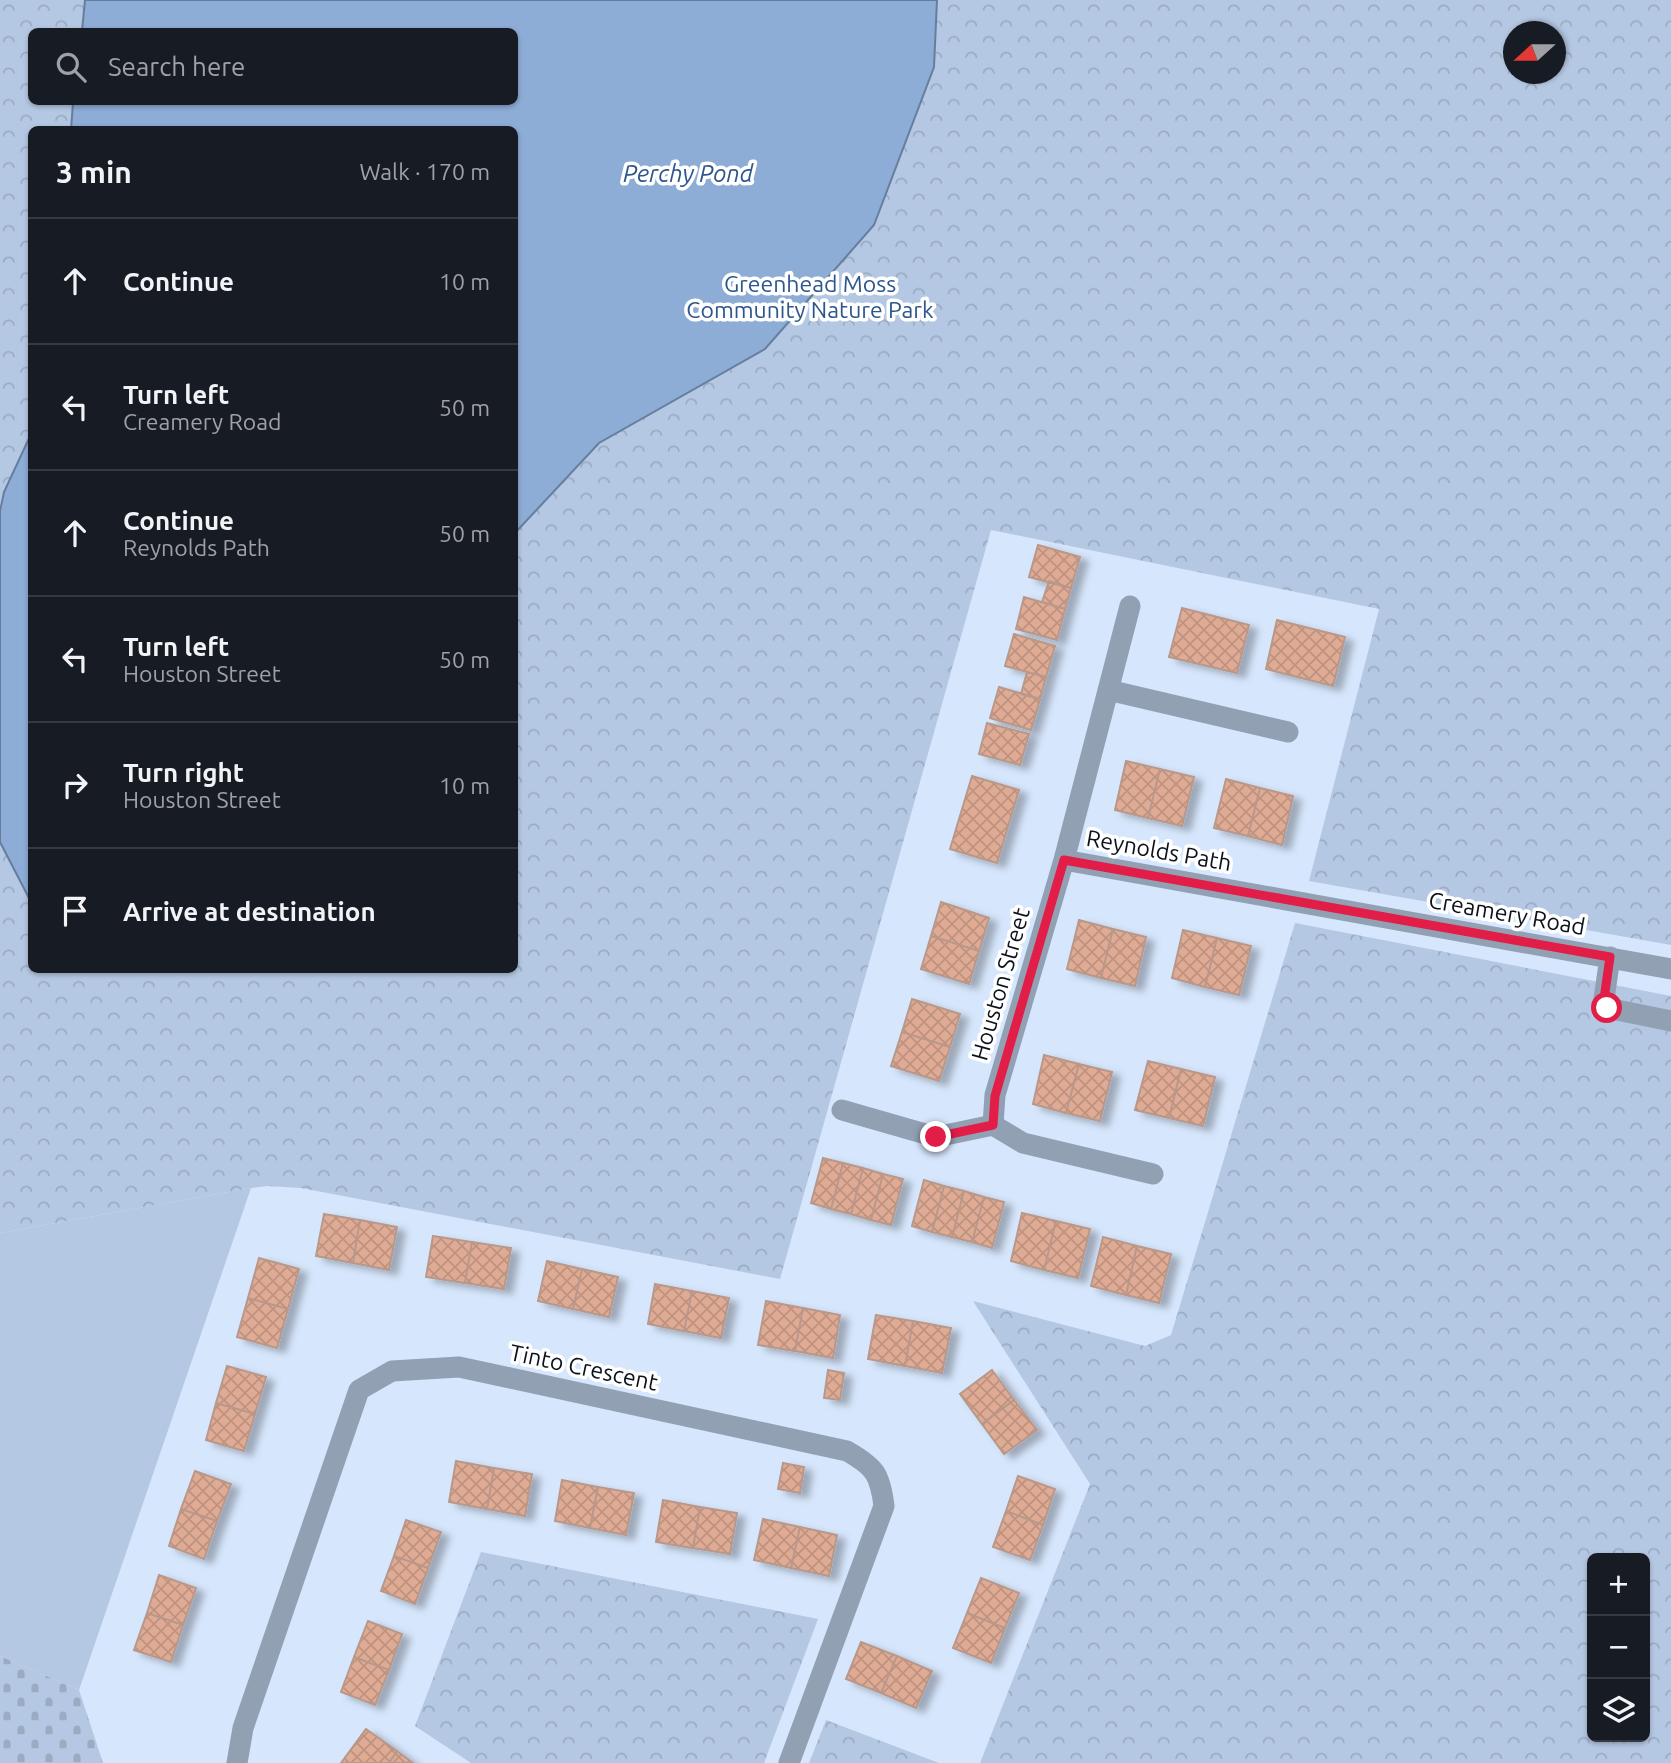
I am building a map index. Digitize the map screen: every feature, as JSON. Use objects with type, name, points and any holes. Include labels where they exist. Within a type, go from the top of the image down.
[{"type":"street","name":"Reynolds Path","points":[[1130,607],[1064,860],[1334,909]]},
{"type":"street","points":[[1108,690],[1288,732]]},
{"type":"street","name":"Houston Street","points":[[993,1125],[995,1096],[1064,860]]},
{"type":"street","name":"Creamery Road","points":[[1334,909],[1671,969]]},
{"type":"street","points":[[1610,957],[1604,999],[1607,1008],[1671,1021]]},
{"type":"street","points":[[842,1110],[936,1137],[993,1125],[1023,1143],[1153,1174]]},
{"type":"street","name":"Tinto Crescent","points":[[237,1763],[243,1728],[359,1390],[392,1371],[459,1367],[847,1451],[868,1463],[881,1482],[884,1506],[789,1763]]},
{"type":"green space","name":"Greenhead Moss Community Nature Park","points":[[0,0],[1671,0],[1671,945],[1309,881],[1379,609],[991,530],[780,1279],[301,1188],[267,1186],[0,1233]]},
{"type":"green space","points":[[1295,923],[1671,996],[1671,1763],[980,1763],[1090,1484],[973,1301],[1145,1346],[1171,1335]]},
{"type":"green space","points":[[251,1188],[79,1690],[0,1656],[0,1233]]},
{"type":"green space","points":[[481,1552],[818,1619],[764,1763],[471,1763],[415,1726]]},
{"type":"green space","points":[[0,1656],[79,1690],[103,1763],[0,1763]]},
{"type":"green space","points":[[826,1720],[939,1763],[809,1763]]},
{"type":"water","name":"Perchy Pond","points":[[85,0],[937,0],[934,67],[874,225],[765,349],[599,443],[518,530],[518,126],[71,126],[73,105],[518,105],[518,28],[82,28]]},
{"type":"water","points":[[28,440],[28,896],[0,842],[0,511],[4,492]]},
{"type":"building","points":[[1038,545],[1080,557],[1071,588],[1029,577]]},
{"type":"building","points":[[1049,581],[1071,588],[1065,609],[1042,602]]},
{"type":"building","points":[[1024,597],[1065,609],[1057,640],[1016,629]]},
{"type":"building","points":[[1182,608],[1249,625],[1237,673],[1169,657]]},
{"type":"building","points":[[1277,620],[1345,637],[1333,686],[1266,669]]},
{"type":"building","points":[[1014,634],[1055,646],[1046,677],[1005,666]]},
{"type":"building","points":[[1027,672],[1046,677],[1040,699],[1021,694]]},
{"type":"building","points":[[999,687],[1040,699],[1031,730],[990,718]]},
{"type":"building","points":[[987,723],[1029,734],[1020,765],[979,754]]},
{"type":"building","points":[[1126,761],[1160,769],[1148,818],[1115,810]]},
{"type":"building","points":[[1160,769],[1194,777],[1182,826],[1148,818]]},
{"type":"building","points":[[972,776],[1019,790],[997,863],[950,849]]},
{"type":"building","points":[[1226,779],[1260,788],[1248,836],[1214,828]]},
{"type":"building","points":[[1260,788],[1293,796],[1282,845],[1248,836]]},
{"type":"building","points":[[941,902],[989,918],[979,951],[931,936]]},
{"type":"building","points":[[1079,920],[1113,929],[1101,978],[1067,969]]},
{"type":"building","points":[[1113,929],[1146,937],[1135,986],[1101,978]]},
{"type":"building","points":[[1183,930],[1217,938],[1205,987],[1172,978]]},
{"type":"building","points":[[931,936],[979,951],[969,984],[921,969]]},
{"type":"building","points":[[1217,938],[1251,946],[1239,995],[1205,987]]},
{"type":"building","points":[[912,999],[960,1014],[950,1047],[902,1032]]},
{"type":"building","points":[[902,1032],[950,1047],[939,1081],[891,1066]]},
{"type":"building","points":[[1044,1055],[1079,1064],[1066,1113],[1033,1104]]},
{"type":"building","points":[[1148,1061],[1181,1069],[1169,1118],[1135,1110]]},
{"type":"building","points":[[1079,1064],[1112,1072],[1100,1121],[1066,1113]]},
{"type":"building","points":[[1181,1069],[1215,1077],[1203,1126],[1169,1118]]},
{"type":"building","points":[[823,1158],[843,1163],[831,1209],[811,1203]]},
{"type":"building","points":[[843,1163],[863,1168],[851,1214],[831,1209]]},
{"type":"building","points":[[863,1168],[883,1174],[871,1220],[851,1214]]},
{"type":"building","points":[[883,1174],[903,1179],[891,1225],[871,1220]]},
{"type":"building","points":[[924,1180],[944,1186],[932,1232],[912,1226]]},
{"type":"building","points":[[944,1186],[964,1191],[952,1237],[932,1232]]},
{"type":"building","points":[[964,1191],[984,1197],[972,1242],[952,1237]]},
{"type":"building","points":[[984,1197],[1004,1202],[992,1248],[972,1242]]},
{"type":"building","points":[[1022,1213],[1056,1221],[1044,1270],[1011,1261]]},
{"type":"building","points":[[324,1214],[360,1220],[353,1263],[316,1256]]},
{"type":"building","points":[[360,1220],[397,1227],[389,1270],[353,1263]]},
{"type":"building","points":[[1056,1221],[1090,1229],[1078,1278],[1044,1270]]},
{"type":"building","points":[[433,1236],[472,1242],[465,1283],[426,1277]]},
{"type":"building","points":[[1103,1237],[1137,1246],[1126,1295],[1091,1286]]},
{"type":"building","points":[[472,1242],[511,1248],[504,1289],[465,1283]]},
{"type":"building","points":[[1137,1246],[1171,1254],[1159,1303],[1126,1295]]},
{"type":"building","points":[[259,1258],[299,1269],[288,1309],[248,1298]]},
{"type":"building","points":[[547,1261],[582,1269],[573,1309],[538,1301]]},
{"type":"building","points":[[582,1269],[618,1277],[609,1317],[573,1309]]},
{"type":"building","points":[[655,1284],[692,1291],[684,1331],[648,1324]]},
{"type":"building","points":[[692,1291],[729,1298],[721,1338],[684,1331]]},
{"type":"building","points":[[248,1298],[288,1309],[277,1348],[237,1337]]},
{"type":"building","points":[[766,1301],[803,1308],[795,1351],[758,1345]]},
{"type":"building","points":[[803,1308],[840,1315],[833,1358],[795,1351]]},
{"type":"building","points":[[876,1315],[913,1321],[905,1366],[868,1359]]},
{"type":"building","points":[[913,1321],[951,1328],[942,1373],[905,1366]]},
{"type":"building","points":[[227,1366],[266,1377],[255,1414],[216,1403]]},
{"type":"building","points":[[828,1370],[844,1373],[840,1400],[824,1398]]},
{"type":"building","points":[[992,1370],[1014,1400],[982,1424],[960,1394]]},
{"type":"building","points":[[1014,1400],[1037,1430],[1004,1454],[982,1424]]},
{"type":"building","points":[[216,1403],[255,1414],[244,1451],[206,1440]]},
{"type":"building","points":[[456,1461],[494,1468],[487,1509],[449,1502]]},
{"type":"building","points":[[783,1463],[804,1467],[800,1493],[778,1489]]},
{"type":"building","points":[[494,1468],[532,1474],[525,1516],[487,1509]]},
{"type":"building","points":[[195,1471],[231,1484],[217,1521],[181,1509]]},
{"type":"building","points":[[1018,1476],[1055,1489],[1043,1525],[1006,1511]]},
{"type":"building","points":[[562,1480],[598,1487],[590,1528],[555,1521]]},
{"type":"building","points":[[598,1487],[634,1493],[626,1535],[590,1528]]},
{"type":"building","points":[[663,1500],[700,1507],[693,1548],[656,1542]]},
{"type":"building","points":[[700,1507],[737,1513],[730,1554],[693,1548]]},
{"type":"building","points":[[181,1509],[217,1521],[204,1559],[169,1546]]},
{"type":"building","points":[[1006,1511],[1043,1525],[1030,1560],[993,1547]]},
{"type":"building","points":[[763,1519],[800,1527],[791,1568],[754,1560]]},
{"type":"building","points":[[406,1520],[441,1532],[428,1568],[394,1556]]},
{"type":"building","points":[[800,1527],[837,1535],[829,1576],[791,1568]]},
{"type":"building","points":[[394,1556],[428,1568],[415,1604],[381,1591]]},
{"type":"building","points":[[159,1575],[196,1588],[183,1625],[147,1613]]},
{"type":"building","points":[[981,1578],[1019,1593],[1005,1628],[967,1613]]},
{"type":"building","points":[[147,1613],[183,1625],[171,1662],[134,1650]]},
{"type":"building","points":[[967,1613],[1005,1628],[991,1663],[953,1648]]},
{"type":"building","points":[[368,1621],[402,1634],[389,1670],[354,1657]]},
{"type":"building","points":[[861,1642],[897,1656],[881,1693],[846,1679]]},
{"type":"building","points":[[897,1656],[932,1671],[916,1708],[881,1693]]},
{"type":"building","points":[[354,1657],[389,1670],[375,1705],[341,1692]]},
{"type":"building","points":[[366,1729],[397,1751],[389,1763],[341,1763]]},
{"type":"building","points":[[397,1751],[413,1763],[389,1763]]},
{"type":"route","points":[[936,1137],[993,1125],[995,1096],[1064,860],[1610,957],[1604,999],[1607,1008]]}]
